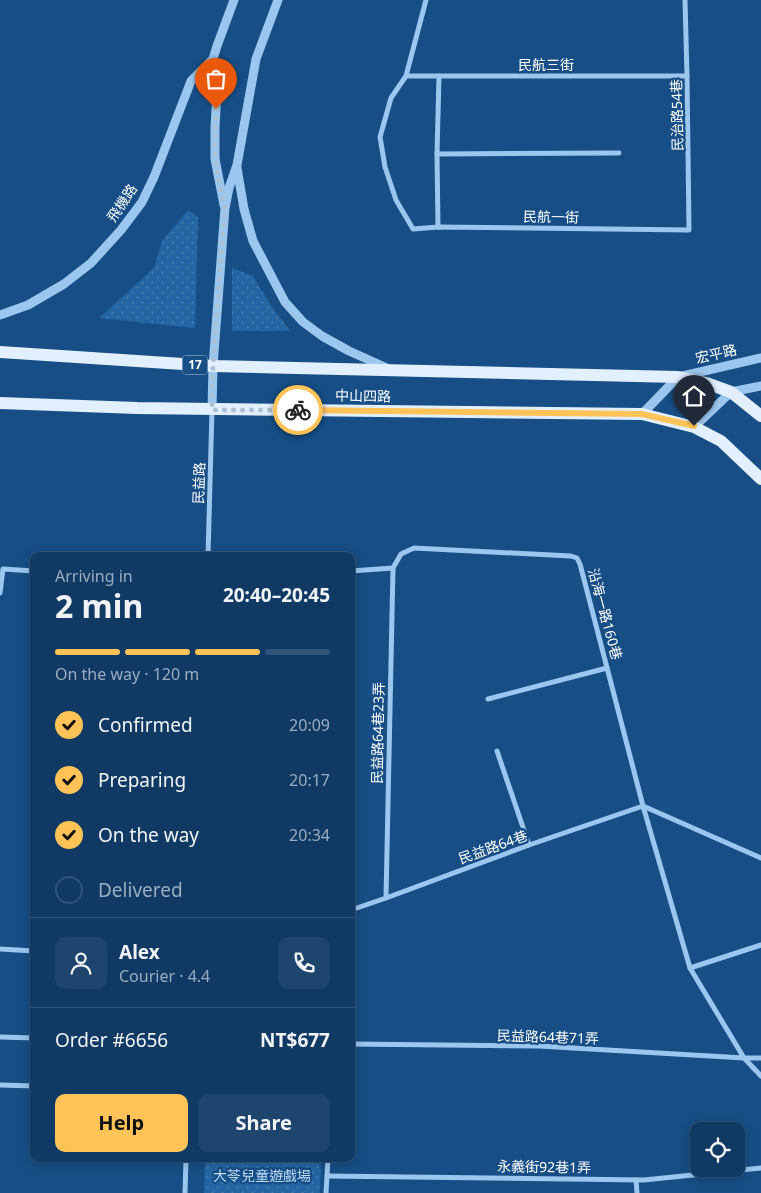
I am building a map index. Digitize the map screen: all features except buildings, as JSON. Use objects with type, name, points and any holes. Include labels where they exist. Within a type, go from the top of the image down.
[{"type":"main road","name":"中山四路","points":[[0,352],[213,366],[678,377]]},
{"type":"main road","name":"17","points":[[678,377],[706,383],[731,392],[761,416]]},
{"type":"main road","name":"中山四路","points":[[0,403],[212,410],[642,414],[694,426],[721,441],[761,479]]},
{"type":"street","name":"飛機路","points":[[0,315],[28,305],[64,284],[91,263],[121,230],[142,202],[154,177],[191,81],[213,58],[234,0]]},
{"type":"street","name":"飛機路","points":[[212,410],[213,366],[225,208],[229,188],[237,165],[256,59],[278,0]]},
{"type":"street","points":[[406,76],[426,0]]},
{"type":"street","name":"民治路54巷","points":[[685,0],[689,230]]},
{"type":"street","name":"飛機路","points":[[213,58],[217,91],[215,159],[225,208]]},
{"type":"street","name":"民航三街","points":[[406,76],[687,76]]},
{"type":"street","name":"民航一街","points":[[406,76],[391,98],[380,137],[385,167],[396,200],[413,228],[689,230]]},
{"type":"street","points":[[438,228],[439,76]]},
{"type":"street","points":[[437,154],[620,153]]},
{"type":"street","points":[[237,165],[244,209],[253,241],[285,302],[303,322],[322,336],[349,351],[391,370]]},
{"type":"street","name":"宏平路","points":[[678,377],[761,358]]},
{"type":"street","points":[[642,414],[678,377]]},
{"type":"street","points":[[694,426],[731,392],[761,386]]},
{"type":"street","name":"民益路","points":[[208,552],[212,410]]},
{"type":"street","name":"沿海一路160巷","points":[[393,568],[401,554],[414,548],[571,556],[577,558],[642,806]]},
{"type":"street","points":[[355,571],[393,568]]},
{"type":"street","name":"民益路64巷23弄","points":[[386,898],[393,568]]},
{"type":"street","points":[[0,593],[3,569],[30,571]]},
{"type":"street","points":[[488,700],[607,668]]},
{"type":"street","points":[[498,751],[530,845]]},
{"type":"street","points":[[642,806],[761,858]]},
{"type":"street","points":[[642,806],[690,968],[744,1058],[761,1076]]},
{"type":"street","name":"民益路64巷","points":[[355,909],[642,806]]},
{"type":"street","points":[[690,968],[761,945]]},
{"type":"street","points":[[0,949],[30,951]]},
{"type":"street","points":[[0,1037],[30,1038]]},
{"type":"street","name":"民益路64巷71弄","points":[[355,1044],[539,1046],[761,1058]]},
{"type":"street","points":[[0,1085],[30,1086]]},
{"type":"street","points":[[185,1193],[186,1162]]},
{"type":"street","points":[[326,1193],[328,1162]]},
{"type":"street","name":"永義街92巷1弄","points":[[327,1176],[644,1180],[761,1168]]},
{"type":"street","points":[[636,1180],[637,1193]]},
{"type":"green space","points":[[188,210],[198,217],[195,328],[99,318],[154,268],[162,241]]},
{"type":"green space","points":[[232,268],[253,276],[268,301],[290,331],[232,331]]},
{"type":"green space","name":"大苓兒童遊戲場","points":[[205,1162],[321,1162],[320,1193],[204,1193]]},
{"type":"way so far","points":[[216,109],[215,159],[225,208],[213,366],[212,410],[298,410]]},
{"type":"route","points":[[298,410],[642,414],[694,426]]}]
